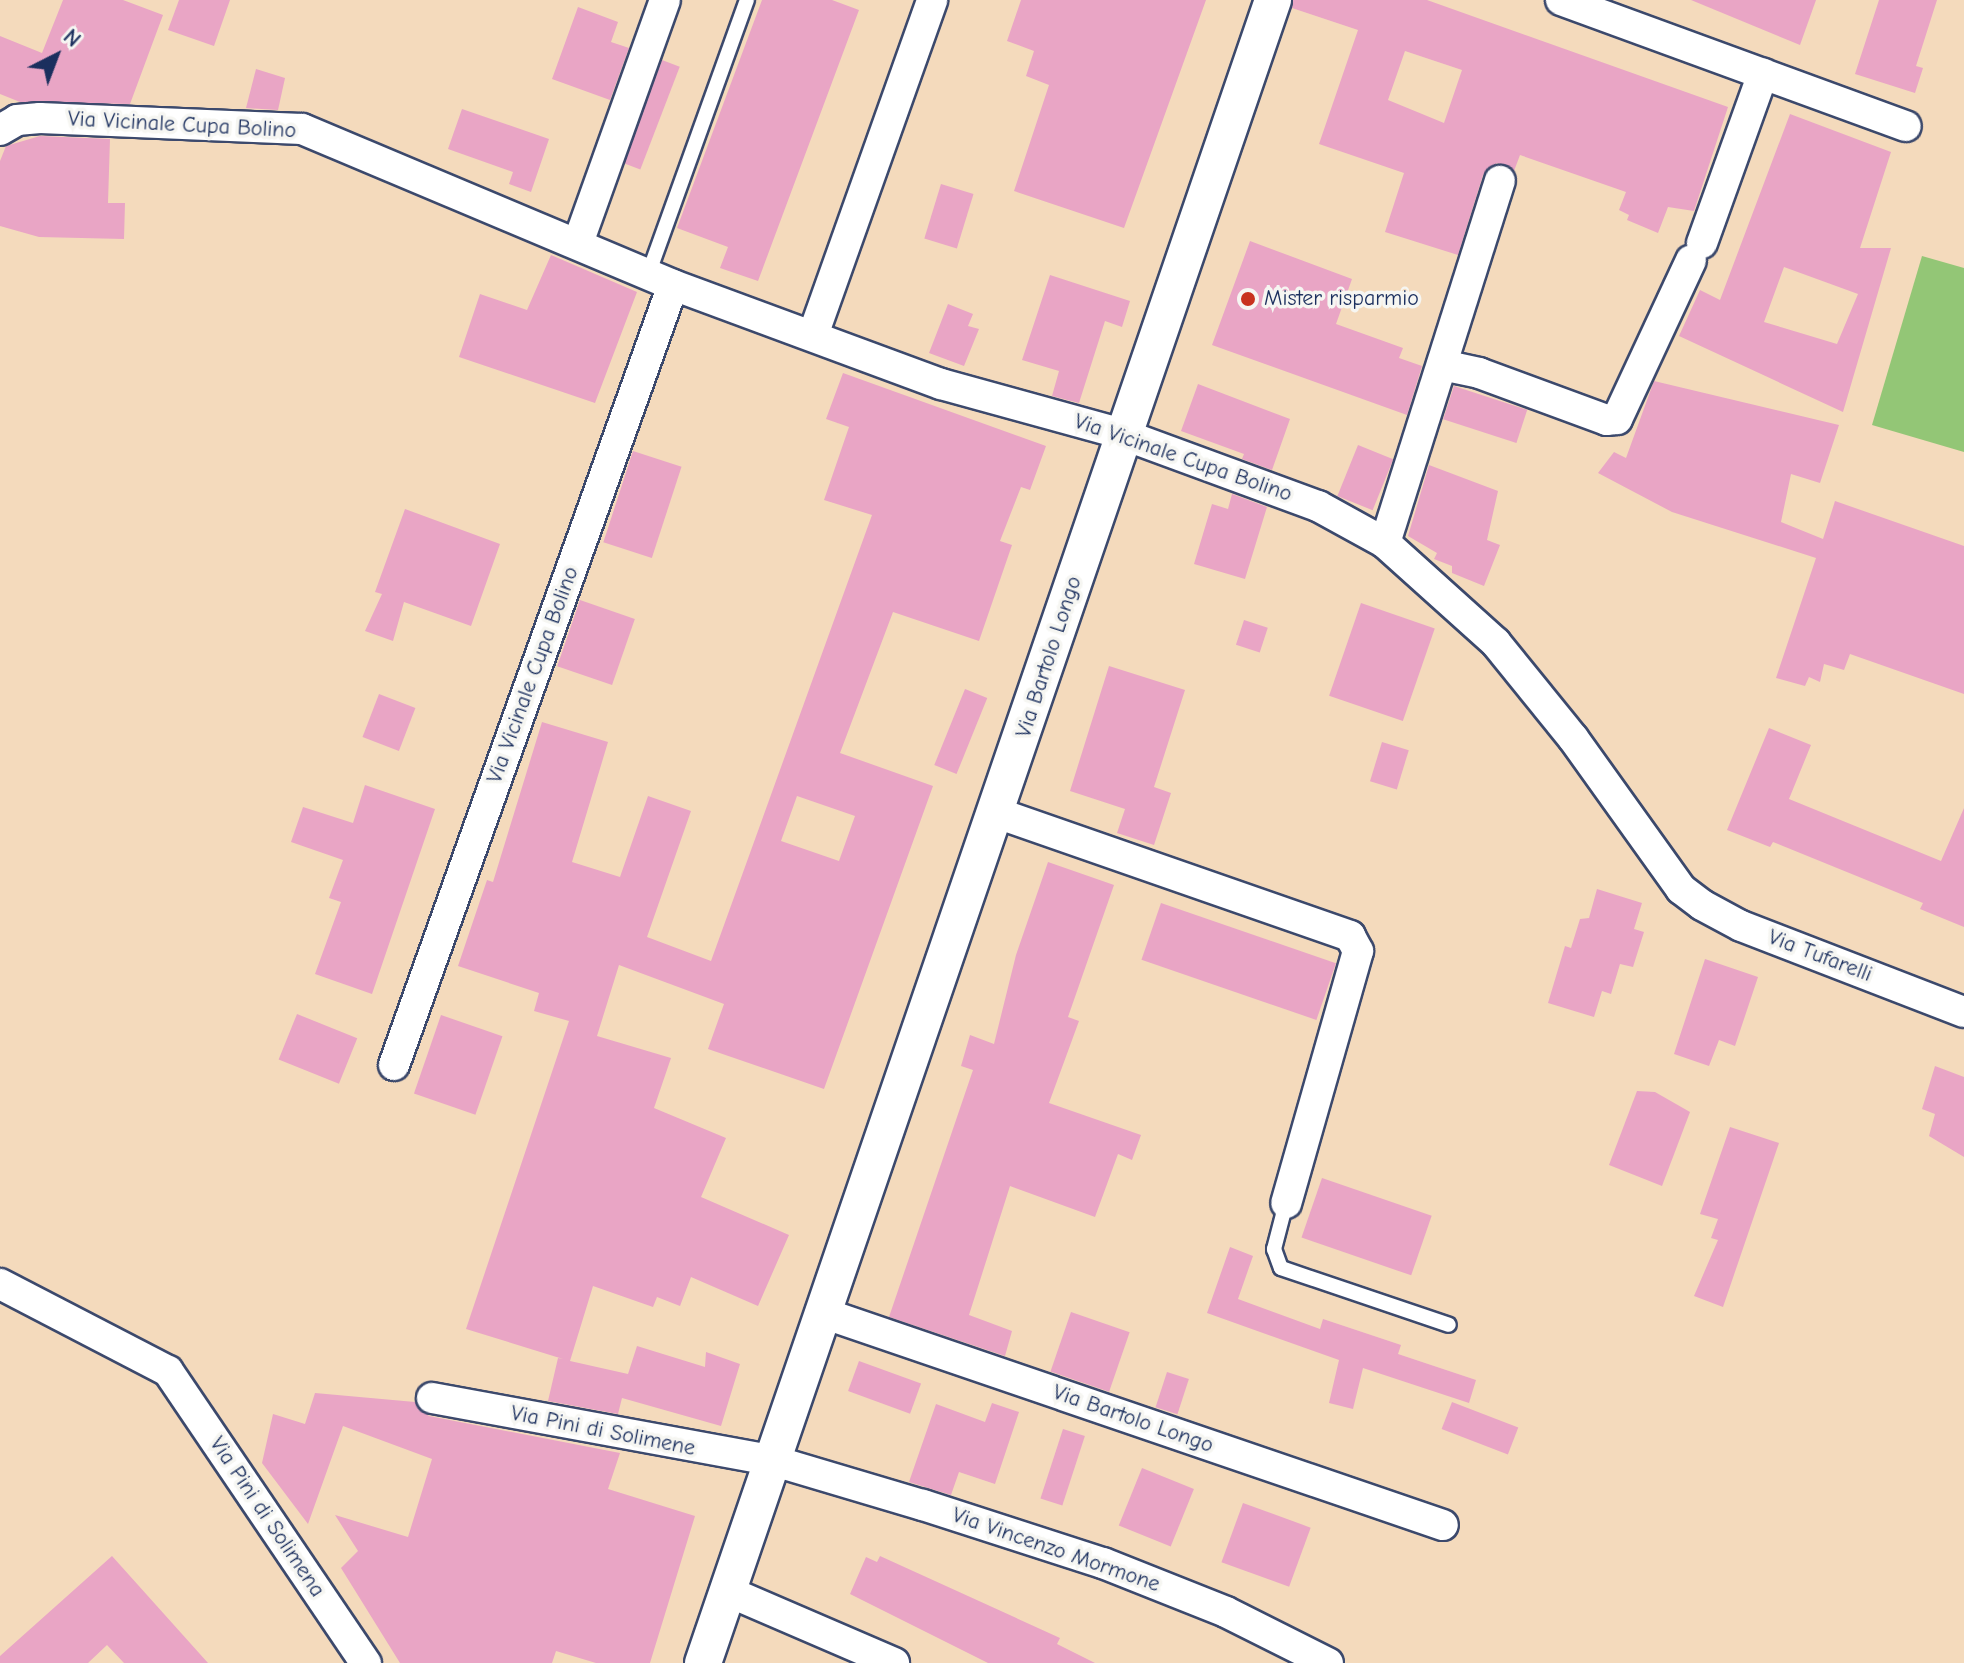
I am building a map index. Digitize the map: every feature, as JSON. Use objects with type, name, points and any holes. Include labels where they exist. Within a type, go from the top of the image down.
[{"type":"street","points":[[569,239],[645,0]]},
{"type":"street","points":[[569,239],[665,0]]},
{"type":"street","points":[[813,335],[932,0]]},
{"type":"street","name":"Via Bartolo Longo","points":[[703,1663],[997,813],[1122,434],[1273,0]]},
{"type":"street","points":[[1561,0],[1906,126]]},
{"type":"street","points":[[1442,365],[1479,373],[1607,420],[1617,419],[1696,252],[1763,74]]},
{"type":"street","name":"Via Vicinale Cupa Bolino","points":[[0,130],[17,120],[40,118],[302,129],[661,279],[941,384],[1122,434],[1267,483],[1385,543],[1496,643],[1573,738],[1681,889]]},
{"type":"street","points":[[1385,543],[1500,181]]},
{"type":"street","name":"Via Vicinale Cupa Bolino","points":[[394,1065],[661,279]]},
{"type":"street","points":[[997,813],[1350,936],[1358,951],[1286,1203]]},
{"type":"street","name":"Via Tufarelli","points":[[1681,889],[1741,926],[1964,1012]]},
{"type":"street","name":"Via Pini di Solimena","points":[[0,1284],[168,1371],[366,1663]]},
{"type":"street","name":"Via Bartolo Longo","points":[[823,1313],[1443,1525]]},
{"type":"street","name":"Via Pini di Solimene","points":[[432,1398],[774,1461]]},
{"type":"street","name":"Via Vincenzo Mormone","points":[[774,1461],[1103,1563],[1226,1612],[1328,1663]]},
{"type":"street","points":[[727,1591],[894,1663]]},
{"type":"lane","points":[[661,279],[747,0]]},
{"type":"lane","points":[[1286,1203],[1274,1249],[1281,1268],[1449,1325]]},
{"type":"green space","points":[[1922,256],[1964,268],[1964,452],[1872,425]]},
{"type":"building","points":[[63,0],[123,0],[163,15],[130,104],[20,102],[0,94],[0,36],[42,53]]},
{"type":"building","points":[[179,0],[230,0],[214,46],[168,30]]},
{"type":"building","points":[[762,0],[832,0],[859,10],[758,281],[720,268],[728,247],[677,228]]},
{"type":"building","points":[[1021,0],[1206,0],[1124,228],[1014,191],[1049,85],[1026,76],[1034,51],[1007,41]]},
{"type":"building","points":[[1293,0],[1427,0],[1728,107],[1694,211],[1668,207],[1658,233],[1627,220],[1629,215],[1619,210],[1626,192],[1520,155],[1514,171],[1497,163],[1483,175],[1458,255],[1385,232],[1404,173],[1319,144],[1358,30],[1292,8]],"holes":[[[1405,51],[1462,70],[1444,123],[1388,100]]]},
{"type":"building","points":[[1691,0],[1816,0],[1800,45]]},
{"type":"building","points":[[1879,0],[1937,0],[1916,66],[1923,68],[1915,93],[1855,74]]},
{"type":"building","points":[[578,7],[618,22],[611,42],[629,48],[610,100],[552,79]]},
{"type":"building","points":[[662,60],[680,67],[640,170],[623,163]]},
{"type":"building","points":[[256,69],[285,78],[278,110],[246,108]]},
{"type":"building","points":[[462,109],[549,139],[531,192],[509,184],[513,172],[448,149]]},
{"type":"building","points":[[1790,114],[1891,152],[1860,248],[1891,248],[1843,412],[1679,336],[1700,290],[1720,300]],"holes":[[[1784,267],[1858,294],[1837,344],[1764,322]]]},
{"type":"building","points":[[40,136],[110,139],[108,203],[125,203],[124,239],[39,237],[0,226],[0,161],[6,146]]},
{"type":"building","points":[[941,184],[974,194],[957,248],[924,239]]},
{"type":"building","points":[[1250,241],[1352,279],[1336,324],[1403,348],[1399,358],[1422,366],[1407,415],[1212,345]]},
{"type":"building","points":[[551,255],[637,292],[595,403],[459,357],[480,294],[527,310]]},
{"type":"building","points":[[1050,275],[1130,301],[1122,327],[1105,321],[1079,403],[1052,396],[1059,371],[1022,360]]},
{"type":"building","points":[[948,304],[973,314],[968,326],[979,329],[964,366],[929,353]]},
{"type":"building","points":[[843,373],[1046,446],[1030,490],[1021,487],[1000,541],[1012,545],[979,641],[893,612],[840,753],[933,786],[824,1089],[708,1049],[724,1004],[619,965],[597,1036],[671,1058],[654,1108],[726,1138],[701,1197],[789,1235],[758,1306],[691,1277],[680,1306],[657,1297],[653,1307],[593,1286],[570,1361],[628,1374],[637,1346],[705,1367],[706,1352],[740,1364],[721,1426],[622,1398],[618,1414],[548,1401],[558,1358],[563,1359],[466,1329],[569,1021],[534,1011],[539,993],[458,966],[487,880],[493,882],[542,722],[608,742],[572,862],[620,877],[648,796],[691,811],[647,937],[711,961],[872,515],[824,500],[849,427],[826,419]],"holes":[[[797,796],[855,816],[839,861],[781,841]]]},
{"type":"building","points":[[1654,381],[1839,425],[1820,483],[1791,474],[1781,522],[1823,539],[1835,501],[1964,546],[1964,694],[1850,654],[1844,670],[1824,664],[1820,682],[1809,677],[1805,686],[1776,678],[1816,558],[1672,512],[1598,473],[1614,452],[1626,458]]},
{"type":"building","points":[[1198,384],[1290,419],[1272,470],[1242,459],[1244,454],[1181,431]]},
{"type":"building","points":[[1454,386],[1527,410],[1516,443],[1443,419]]},
{"type":"building","points":[[1358,445],[1393,459],[1373,510],[1337,496]]},
{"type":"building","points":[[633,451],[682,467],[652,558],[603,542]]},
{"type":"building","points":[[1429,465],[1498,491],[1487,540],[1500,545],[1484,586],[1452,573],[1452,566],[1434,559],[1437,553],[1408,536]]},
{"type":"building","points":[[1232,494],[1267,507],[1245,579],[1194,564],[1212,504],[1228,509]]},
{"type":"building","points":[[405,509],[500,544],[471,626],[404,602],[393,641],[365,631],[382,594],[375,592]]},
{"type":"building","points":[[580,600],[635,619],[612,685],[557,666]]},
{"type":"building","points":[[1361,603],[1435,628],[1403,721],[1329,696]]},
{"type":"building","points":[[1244,620],[1268,628],[1260,652],[1236,645]]},
{"type":"building","points":[[1109,666],[1185,690],[1154,787],[1171,793],[1154,845],[1117,833],[1125,809],[1070,791]]},
{"type":"building","points":[[965,689],[987,698],[957,774],[934,765]]},
{"type":"building","points":[[379,694],[415,708],[399,751],[363,737]]},
{"type":"building","points":[[1769,728],[1811,745],[1789,799],[1941,861],[1964,808],[1964,927],[1920,909],[1923,903],[1773,842],[1770,847],[1727,830]]},
{"type":"building","points":[[1382,742],[1409,750],[1397,789],[1370,781]]},
{"type":"building","points":[[365,785],[435,809],[372,994],[315,974],[341,902],[329,898],[343,860],[291,842],[303,807],[353,823]]},
{"type":"building","points":[[1048,862],[1114,885],[1068,1017],[1079,1021],[1049,1103],[1141,1135],[1132,1160],[1118,1154],[1095,1217],[1010,1186],[969,1315],[1012,1331],[1005,1356],[889,1317],[973,1070],[961,1066],[970,1035],[994,1044],[1016,955]]},
{"type":"building","points":[[1597,889],[1642,903],[1634,929],[1644,932],[1633,967],[1620,964],[1611,994],[1602,991],[1594,1017],[1548,1003],[1565,946],[1571,948],[1580,919],[1589,918]]},
{"type":"building","points":[[1161,903],[1336,963],[1316,1020],[1141,960]]},
{"type":"building","points":[[1705,959],[1758,977],[1735,1046],[1719,1040],[1709,1066],[1674,1054]]},
{"type":"building","points":[[297,1014],[357,1038],[339,1084],[279,1059]]},
{"type":"building","points":[[441,1015],[502,1036],[475,1115],[414,1093]]},
{"type":"building","points":[[1935,1066],[1964,1077],[1964,1157],[1929,1136],[1935,1114],[1922,1109]]},
{"type":"building","points":[[1637,1091],[1655,1092],[1690,1112],[1662,1186],[1609,1165]]},
{"type":"building","points":[[1730,1127],[1779,1143],[1723,1307],[1694,1296],[1718,1240],[1711,1238],[1718,1219],[1700,1214]]},
{"type":"building","points":[[1322,1178],[1432,1216],[1411,1275],[1301,1238]]},
{"type":"building","points":[[1230,1247],[1253,1256],[1238,1299],[1320,1329],[1323,1319],[1401,1345],[1398,1354],[1476,1380],[1469,1403],[1363,1368],[1353,1409],[1329,1403],[1339,1360],[1207,1313]]},
{"type":"building","points":[[1071,1312],[1130,1332],[1109,1392],[1050,1372]]},
{"type":"building","points":[[859,1361],[921,1384],[910,1414],[848,1391]]},
{"type":"building","points":[[1167,1372],[1189,1379],[1177,1414],[1156,1407]]},
{"type":"building","points":[[315,1393],[415,1402],[429,1416],[620,1453],[608,1489],[695,1516],[650,1663],[596,1663],[556,1651],[552,1663],[400,1663],[341,1568],[358,1551],[335,1515],[408,1537],[432,1459],[343,1426],[308,1524],[262,1463],[273,1414],[305,1424]]},
{"type":"building","points":[[1452,1402],[1518,1427],[1508,1455],[1442,1429]]},
{"type":"building","points":[[992,1403],[1019,1412],[995,1484],[959,1472],[951,1495],[909,1482],[936,1404],[985,1422]]},
{"type":"building","points":[[1063,1429],[1085,1436],[1062,1506],[1040,1498]]},
{"type":"building","points":[[1142,1468],[1194,1489],[1171,1546],[1119,1525]]},
{"type":"building","points":[[1243,1503],[1311,1528],[1289,1587],[1221,1562]]},
{"type":"building","points":[[112,1556],[208,1663],[124,1663],[107,1645],[88,1663],[0,1663],[0,1656]]},
{"type":"building","points":[[880,1556],[1060,1638],[1057,1644],[1095,1663],[988,1663],[850,1594],[866,1557],[877,1562]]},
{"type":"place","name":"Mister risparmio","points":[[1248,299]]}]
